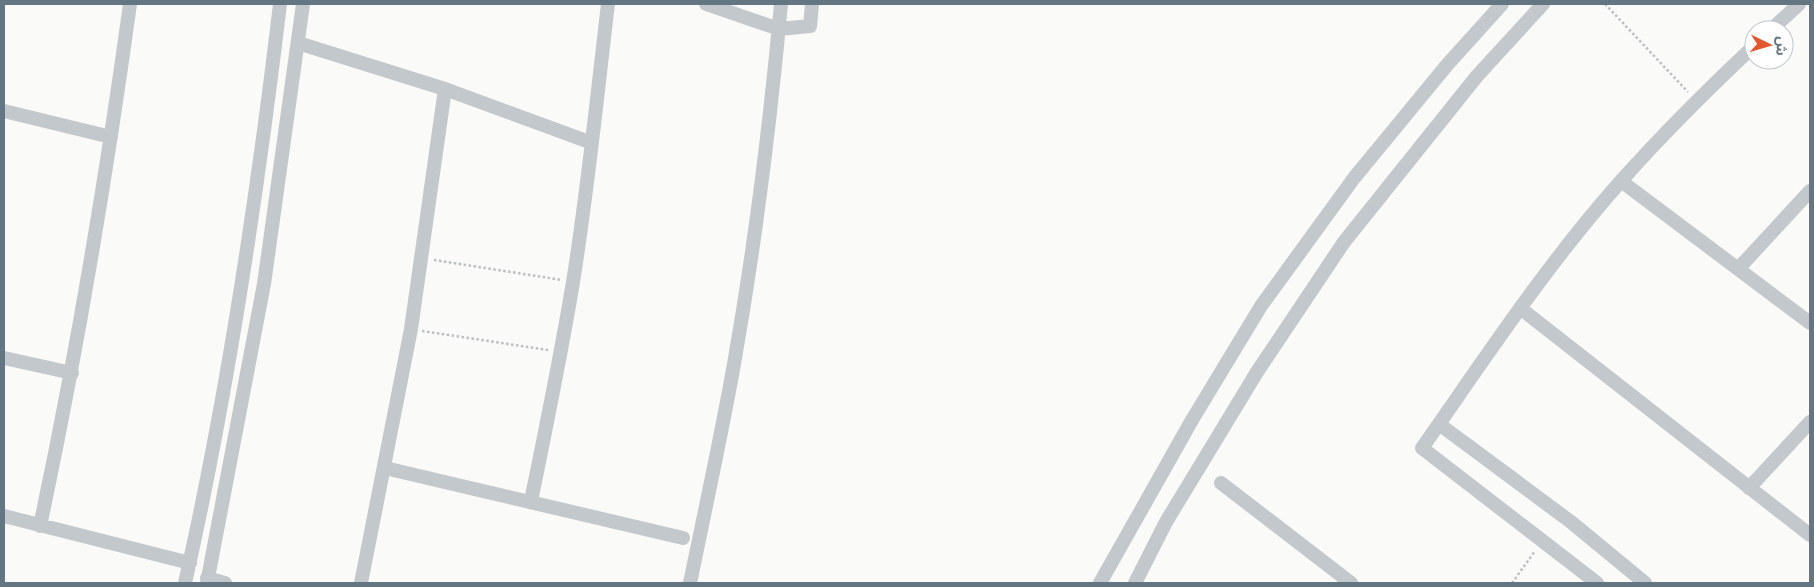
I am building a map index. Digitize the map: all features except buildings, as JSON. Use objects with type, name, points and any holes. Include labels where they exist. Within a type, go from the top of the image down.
[{"type":"street","points":[[40,526],[72,373],[111,137],[130,4]]},
{"type":"street","points":[[185,583],[223,394],[244,271],[267,113],[280,4]]},
{"type":"street","points":[[226,583],[207,581],[264,284],[303,4]]},
{"type":"street","points":[[531,501],[562,352],[573,281],[592,143],[608,4]]},
{"type":"street","points":[[706,4],[779,30],[810,26],[812,4]]},
{"type":"street","points":[[690,583],[734,366],[754,241],[769,131],[781,4]]},
{"type":"street","points":[[1100,583],[1187,428],[1261,306],[1354,178],[1447,65],[1502,4]]},
{"type":"street","points":[[1135,583],[1166,522],[1257,372],[1344,242],[1476,76],[1543,4]]},
{"type":"street","points":[[1782,20],[1800,4]]},
{"type":"street","points":[[298,43],[445,89],[592,143]]},
{"type":"street","points":[[1597,583],[1544,540],[1422,448],[1520,308],[1621,181],[1744,56]]},
{"type":"street","points":[[361,583],[411,329],[445,89]]},
{"type":"street","points":[[4,111],[111,137]]},
{"type":"street","points":[[1621,181],[1810,323]]},
{"type":"street","points":[[1738,268],[1810,191]]},
{"type":"street","points":[[1520,308],[1810,535]]},
{"type":"street","points":[[4,358],[72,373]]},
{"type":"street","points":[[1750,488],[1810,422]]},
{"type":"street","points":[[1439,424],[1564,516],[1645,583]]},
{"type":"street","points":[[385,468],[683,538]]},
{"type":"street","points":[[1221,482],[1343,581]]},
{"type":"street","points":[[4,516],[190,563]]},
{"type":"path","points":[[1605,4],[1697,102]]},
{"type":"path","points":[[422,259],[573,281]]},
{"type":"path","points":[[411,329],[562,352]]},
{"type":"path","points":[[1512,583],[1544,540]]}]
